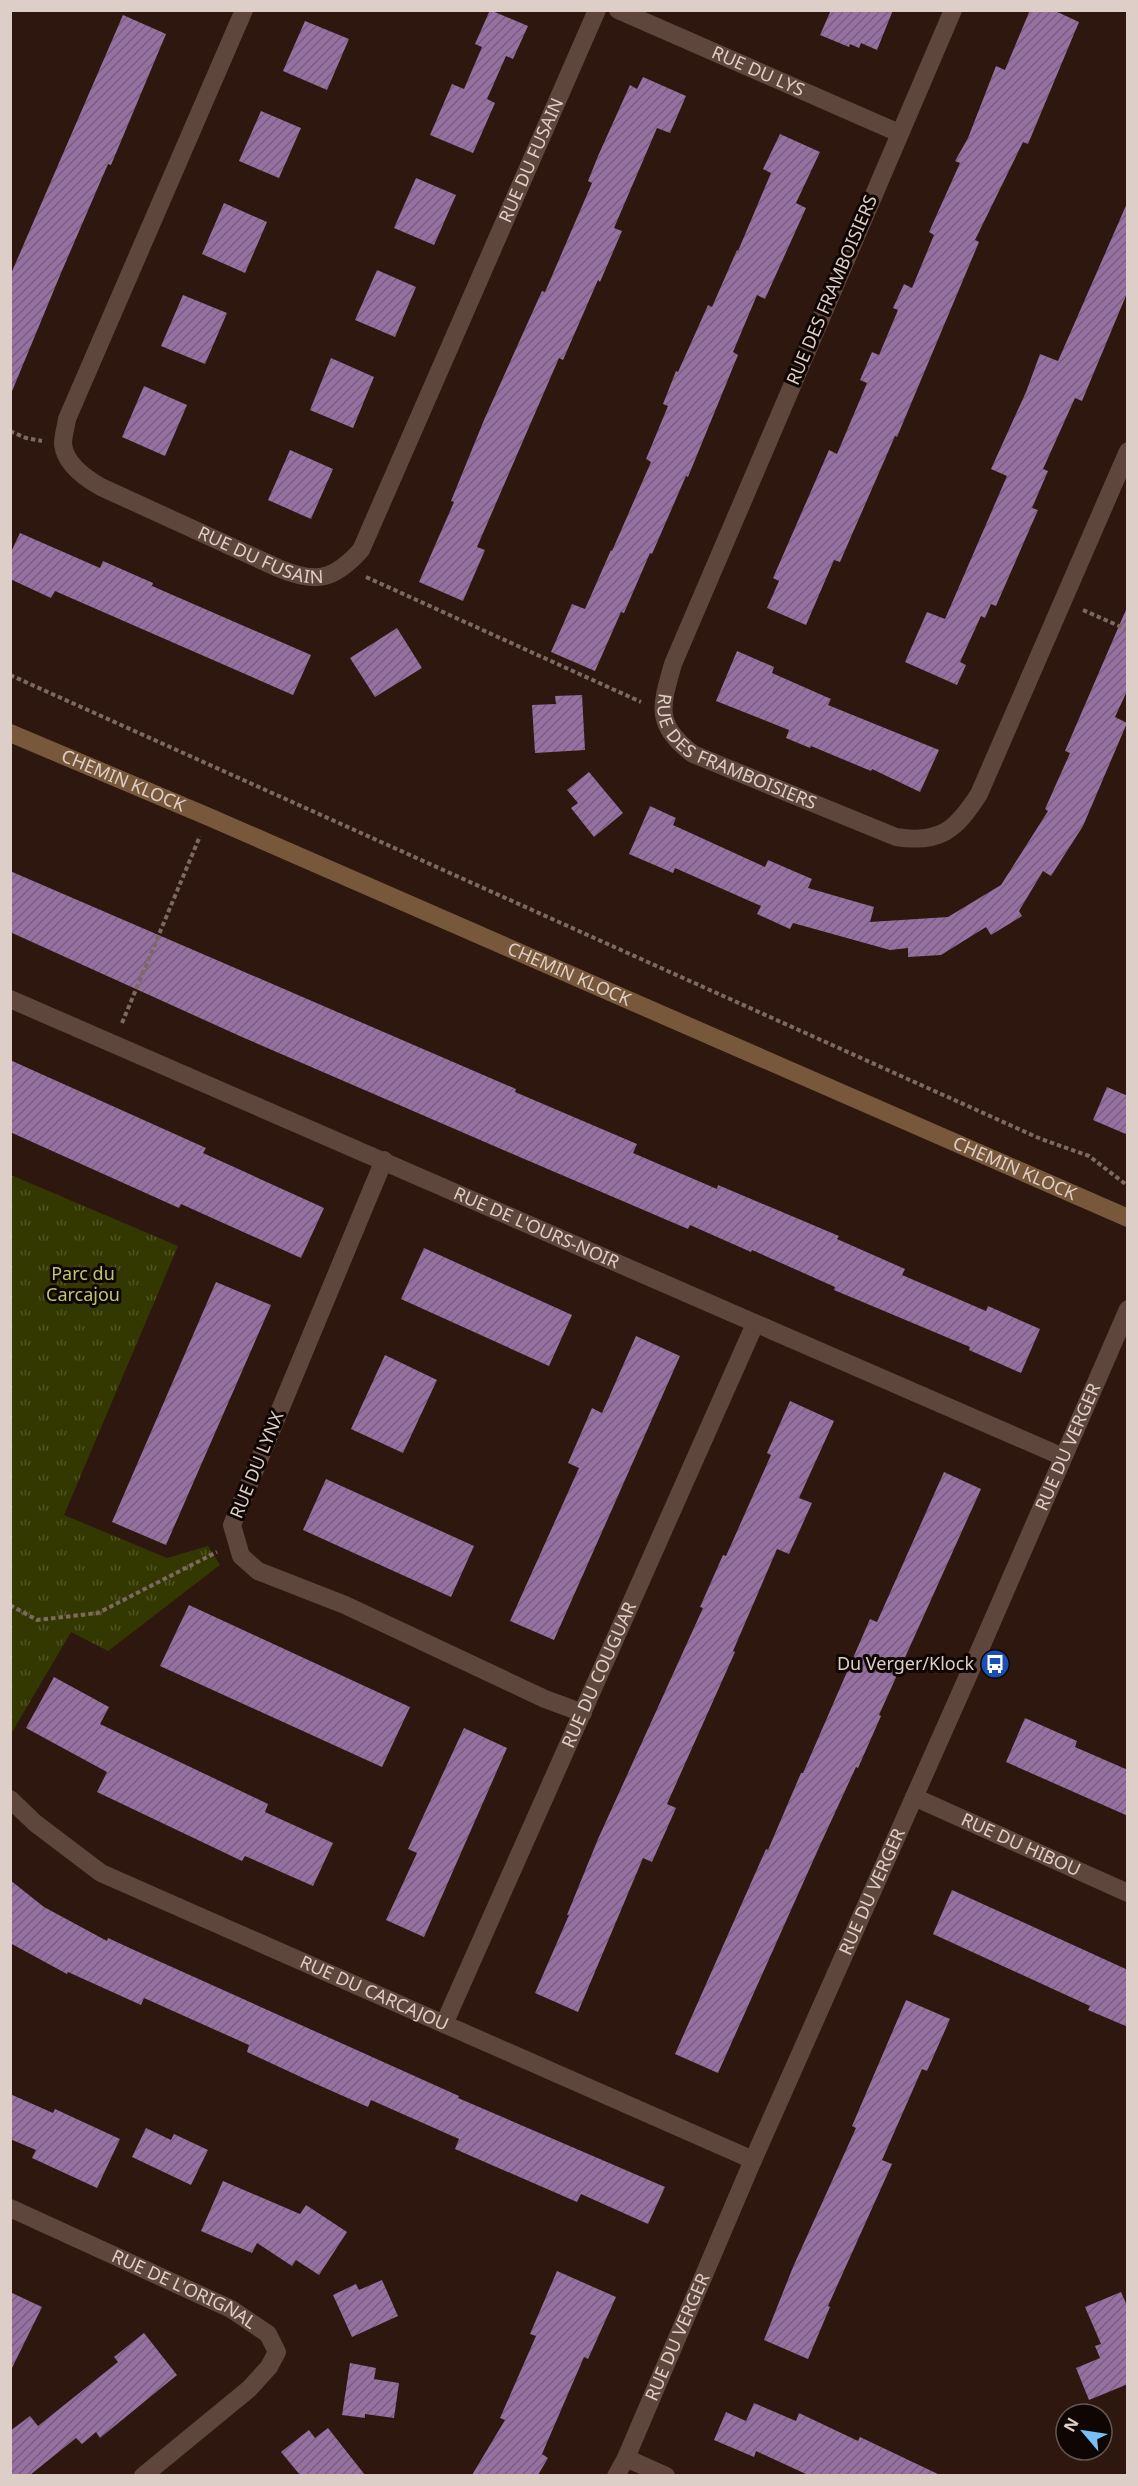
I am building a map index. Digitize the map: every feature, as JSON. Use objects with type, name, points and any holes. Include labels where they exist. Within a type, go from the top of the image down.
[{"type":"main road","name":"CHEMIN KLOCK","points":[[10,733],[209,817],[1128,1218]]},
{"type":"street","points":[[63,444],[67,419],[244,10]]},
{"type":"street","name":"RUE DU FUSAIN","points":[[63,444],[81,475],[100,487],[278,568],[309,577],[326,576],[345,568],[362,550],[597,10]]},
{"type":"street","name":"RUE DU LYS","points":[[618,10],[899,133]]},
{"type":"street","name":"RUE DES FRAMBOISIERS","points":[[953,10],[673,664],[665,693],[663,712],[667,727],[675,740],[693,754],[896,837],[918,840],[939,836],[967,813],[979,794],[1128,451]]},
{"type":"street","name":"RUE DE L'OURS-NOIR","points":[[10,999],[1063,1457]]},
{"type":"street","name":"RUE DU LYNX","points":[[384,1160],[232,1525],[241,1557],[258,1571],[345,1605],[545,1699],[583,1713]]},
{"type":"street","name":"RUE DU VERGER","points":[[616,2475],[626,2458],[753,2160],[1128,1309]]},
{"type":"street","name":"RUE DU COUGUAR","points":[[444,2024],[755,1324]]},
{"type":"street","name":"RUE DU HIBOU","points":[[914,1797],[1128,1893]]},
{"type":"street","name":"RUE DU CARCAJOU","points":[[10,1799],[43,1830],[101,1873],[753,2160]]},
{"type":"street","name":"RUE DE L'ORIGNAL","points":[[10,2208],[231,2309],[268,2334],[277,2352],[270,2367],[249,2389],[143,2475]]},
{"type":"street","points":[[626,2458],[666,2475]]},
{"type":"path","points":[[10,431],[26,438],[63,444]]},
{"type":"path","points":[[345,568],[663,712]]},
{"type":"path","points":[[1063,601],[1128,630]]},
{"type":"path","points":[[10,675],[1041,1139],[1089,1156],[1128,1186]]},
{"type":"path","points":[[114,1043],[209,817]]},
{"type":"path","points":[[10,1605],[38,1620],[98,1613],[237,1543]]},
{"type":"green space","name":"Parc du Carcajou","points":[[11,1175],[178,1246],[64,1515],[167,1558],[208,1546],[220,1565],[108,1651],[71,1632],[11,1734]]},
{"type":"building","points":[[490,10],[528,26],[513,59],[506,56],[487,99],[495,103],[473,153],[430,135],[452,84],[464,89],[482,47],[475,44]]},
{"type":"building","points":[[831,10],[893,10],[877,50],[861,43],[859,48],[850,44],[849,47],[820,35]]},
{"type":"building","points":[[1030,10],[1053,10],[1079,22],[1028,144],[1023,142],[975,240],[979,242],[897,437],[895,436],[840,562],[834,560],[806,625],[767,608],[779,581],[773,578],[829,450],[837,454],[867,383],[860,380],[872,352],[879,355],[898,310],[893,308],[904,284],[912,288],[934,235],[929,232],[960,163],[955,161],[968,138],[996,66],[1005,70]]},
{"type":"building","points":[[123,15],[166,34],[111,165],[108,164],[61,273],[10,396],[10,276]]},
{"type":"building","points":[[305,21],[349,39],[327,90],[283,71]]},
{"type":"building","points":[[643,77],[686,96],[670,133],[657,128],[614,228],[622,231],[563,360],[559,358],[477,547],[485,550],[463,601],[419,582],[454,502],[451,501],[484,420],[542,291],[545,292],[592,183],[588,181],[598,156],[630,85],[637,89]]},
{"type":"building","points":[[261,111],[301,128],[279,178],[239,161]]},
{"type":"building","points":[[780,134],[820,152],[796,203],[806,208],[765,299],[757,295],[733,352],[738,355],[688,477],[686,476],[652,554],[650,553],[624,613],[621,612],[595,671],[551,652],[572,604],[585,609],[612,551],[651,462],[646,459],[668,406],[663,404],[676,371],[678,372],[708,305],[712,307],[738,251],[771,173],[763,169]]},
{"type":"building","points":[[416,178],[456,195],[434,245],[394,228]]},
{"type":"building","points":[[1128,201],[1128,291],[1082,401],[1075,398],[1043,469],[1048,471],[1032,508],[1038,510],[996,606],[991,604],[985,618],[981,616],[960,662],[966,665],[957,685],[905,662],[927,612],[945,619],[1007,476],[991,469],[1026,392],[1040,354],[1058,361]]},
{"type":"building","points":[[224,203],[267,222],[245,273],[202,254]]},
{"type":"building","points":[[377,270],[416,287],[395,337],[355,320]]},
{"type":"building","points":[[183,295],[227,313],[205,364],[161,346]]},
{"type":"building","points":[[331,358],[374,377],[353,428],[310,410]]},
{"type":"building","points":[[144,386],[187,405],[165,456],[122,437]]},
{"type":"building","points":[[290,450],[333,469],[311,519],[268,500]]},
{"type":"building","points":[[20,533],[100,568],[103,561],[153,583],[152,586],[311,655],[293,695],[55,591],[51,598],[10,579],[10,554]]},
{"type":"building","points":[[1128,605],[1128,689],[1115,717],[1127,723],[1083,826],[1051,876],[1043,871],[1019,911],[1022,916],[991,935],[986,927],[941,955],[908,957],[908,948],[890,950],[793,923],[790,929],[757,914],[761,906],[675,868],[673,873],[629,854],[650,806],[676,818],[673,825],[765,867],[768,860],[812,879],[808,888],[874,907],[870,922],[948,917],[1001,885],[1048,811],[1045,809],[1070,753],[1065,751]]},
{"type":"building","points":[[397,628],[422,668],[375,697],[350,658]]},
{"type":"building","points":[[737,651],[774,667],[772,673],[831,699],[828,705],[939,750],[920,792],[872,769],[871,771],[786,738],[789,730],[716,701]]},
{"type":"building","points":[[582,695],[585,750],[535,753],[532,705],[556,704],[555,696]]},
{"type":"building","points":[[589,772],[623,813],[594,837],[571,808],[578,803],[567,790]]},
{"type":"building","points":[[10,871],[516,1089],[515,1092],[637,1144],[633,1153],[717,1189],[718,1185],[839,1236],[837,1239],[905,1269],[902,1275],[986,1311],[988,1306],[1040,1329],[1021,1373],[969,1350],[970,1347],[834,1290],[835,1287],[752,1250],[751,1252],[690,1225],[688,1229],[508,1152],[242,1037],[10,932]]},
{"type":"building","points":[[10,1060],[206,1148],[203,1153],[324,1208],[301,1258],[181,1204],[179,1208],[10,1132]]},
{"type":"building","points":[[1107,1087],[1128,1096],[1128,1135],[1093,1120]]},
{"type":"building","points":[[424,1248],[572,1315],[549,1366],[401,1299]]},
{"type":"building","points":[[216,1282],[271,1305],[166,1545],[112,1522]]},
{"type":"building","points":[[636,1336],[680,1356],[554,1640],[510,1621],[579,1468],[568,1463],[592,1408],[602,1413]]},
{"type":"building","points":[[385,1355],[437,1380],[403,1453],[351,1429]]},
{"type":"building","points":[[790,1401],[834,1421],[799,1498],[812,1503],[789,1554],[777,1549],[733,1651],[735,1652],[667,1804],[676,1808],[652,1862],[643,1858],[578,2012],[535,1993],[569,1915],[567,1915],[598,1839],[703,1608],[700,1607],[723,1555],[726,1556],[771,1455],[767,1453]]},
{"type":"building","points":[[944,1472],[981,1489],[879,1715],[881,1716],[858,1768],[856,1767],[821,1843],[718,2073],[675,2054],[766,1849],[768,1850],[801,1773],[803,1773],[870,1619],[877,1622]]},
{"type":"building","points":[[326,1479],[474,1546],[451,1597],[303,1530]]},
{"type":"building","points":[[189,1605],[410,1707],[382,1767],[160,1666]]},
{"type":"building","points":[[54,1677],[109,1707],[100,1724],[268,1804],[265,1812],[333,1843],[313,1886],[245,1856],[242,1861],[97,1792],[107,1772],[26,1728]]},
{"type":"building","points":[[1025,1718],[1077,1741],[1075,1747],[1128,1770],[1128,1816],[1006,1762]]},
{"type":"building","points":[[464,1728],[507,1748],[424,1937],[386,1920],[417,1853],[408,1849]]},
{"type":"building","points":[[10,1880],[44,1907],[107,1941],[108,1938],[459,2096],[458,2098],[665,2187],[648,2224],[581,2194],[577,2202],[455,2149],[459,2139],[371,2100],[368,2107],[316,2084],[247,2052],[249,2045],[144,1998],[141,2005],[68,1972],[67,1974],[10,1943]]},
{"type":"building","points":[[952,1890],[1128,1970],[1128,2027],[1088,2010],[1090,2006],[933,1934]]},
{"type":"building","points":[[906,2000],[950,2019],[927,2071],[922,2069],[882,2160],[892,2164],[828,2306],[830,2307],[808,2359],[764,2340],[793,2267],[856,2128],[852,2126]]},
{"type":"building","points":[[10,2094],[53,2113],[55,2109],[120,2139],[97,2188],[32,2158],[36,2150],[10,2139]]},
{"type":"building","points":[[146,2128],[171,2140],[174,2134],[208,2150],[191,2185],[132,2157]]},
{"type":"building","points":[[223,2181],[300,2214],[306,2205],[347,2232],[319,2275],[296,2260],[292,2266],[257,2243],[252,2253],[201,2231]]},
{"type":"building","points":[[557,2271],[616,2297],[588,2359],[584,2357],[542,2454],[548,2458],[538,2475],[472,2475],[505,2420],[500,2418],[536,2336],[530,2334]]},
{"type":"building","points":[[382,2280],[398,2316],[352,2337],[333,2295],[356,2284],[359,2290]]},
{"type":"building","points":[[10,2292],[42,2307],[10,2372]]},
{"type":"building","points":[[1121,2292],[1128,2308],[1128,2384],[1089,2400],[1076,2368],[1100,2358],[1095,2346],[1101,2344],[1085,2307]]},
{"type":"building","points":[[144,2333],[177,2375],[100,2438],[96,2432],[82,2444],[76,2438],[30,2475],[10,2475],[10,2431],[30,2416],[38,2426],[118,2362],[114,2357]]},
{"type":"building","points":[[350,2363],[376,2368],[374,2379],[399,2383],[394,2418],[365,2414],[365,2418],[342,2415]]},
{"type":"building","points":[[754,2403],[796,2421],[799,2413],[858,2441],[860,2437],[940,2475],[808,2475],[756,2451],[754,2457],[714,2440],[726,2412],[746,2421]]},
{"type":"building","points":[[328,2428],[365,2475],[300,2475],[281,2452],[309,2430],[315,2438]]},
{"type":"place","name":"Du Verger/Klock","points":[[995,1664]]}]
